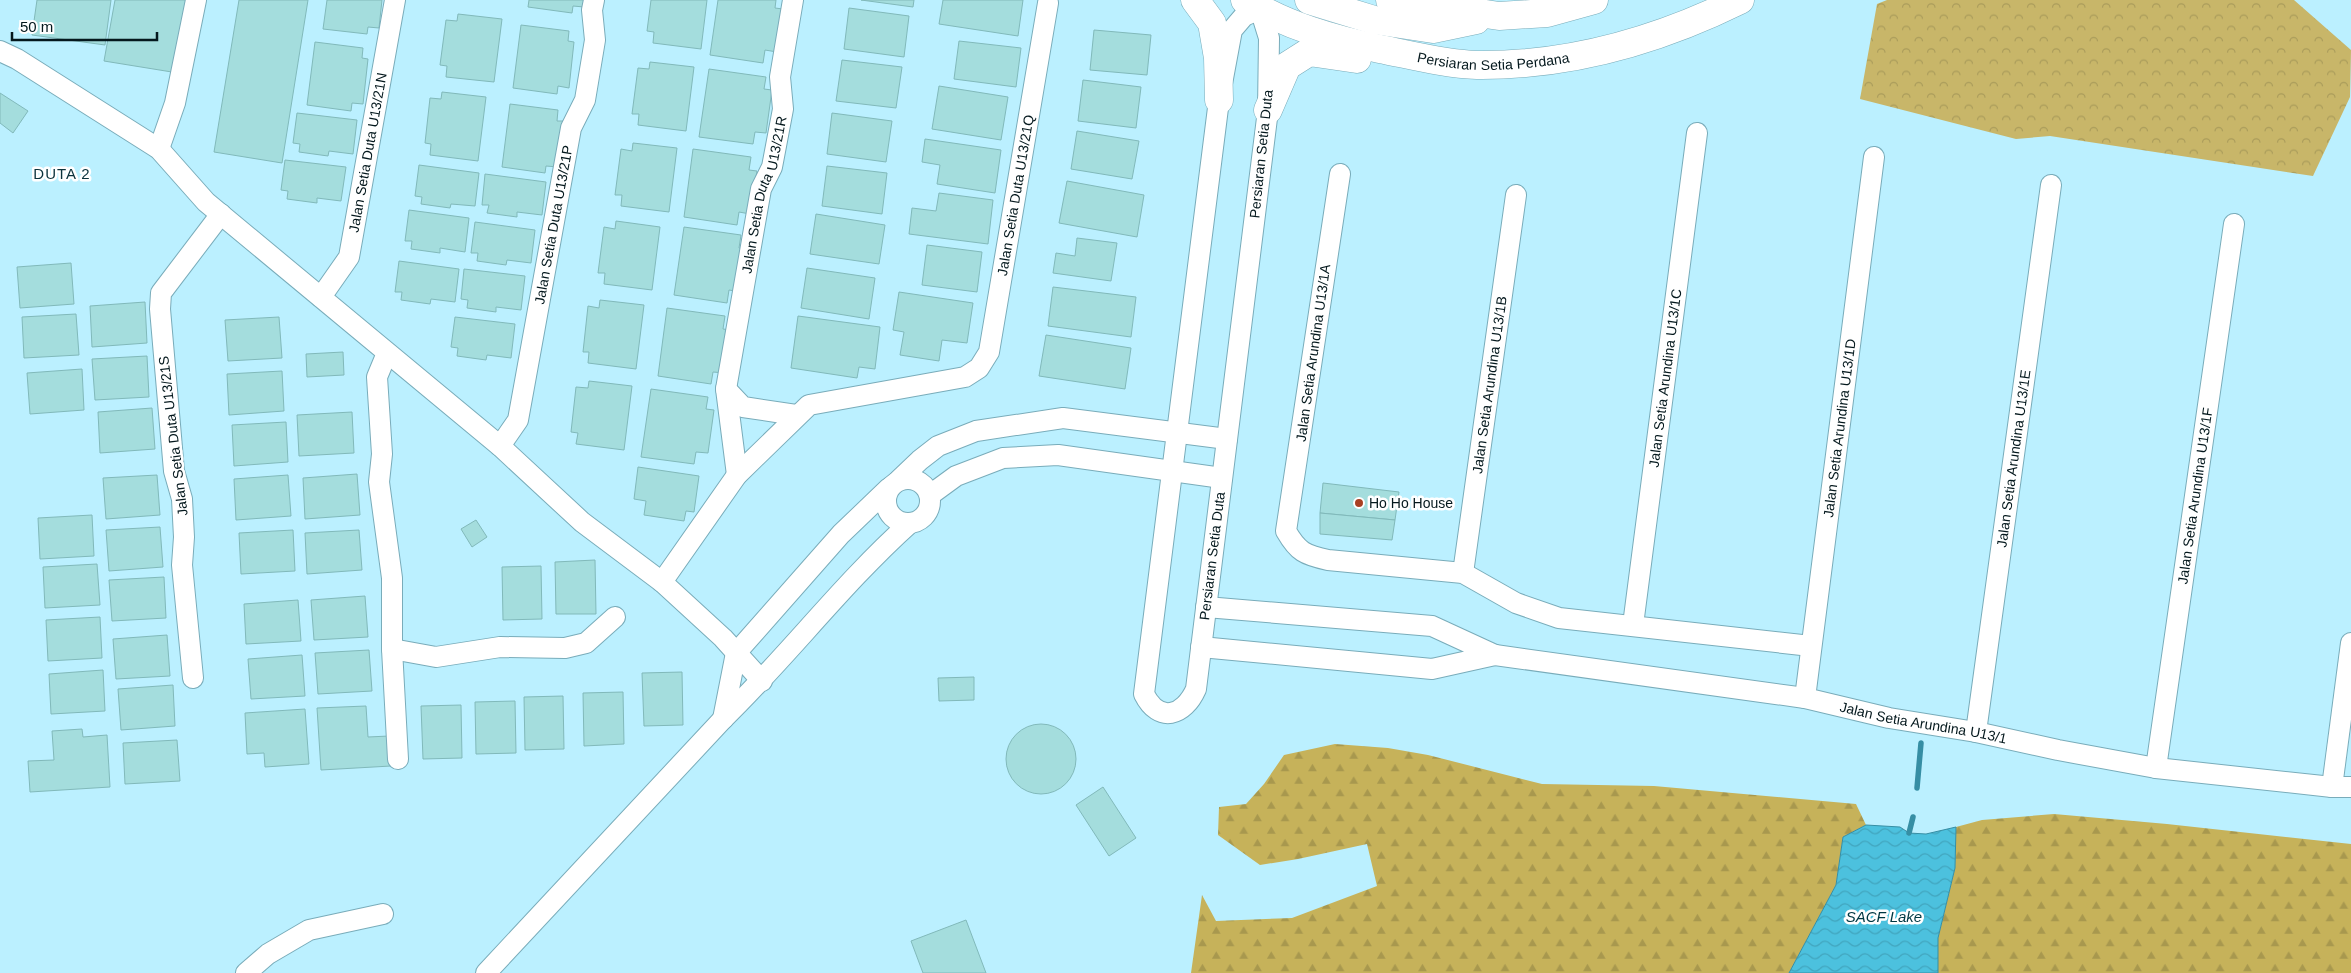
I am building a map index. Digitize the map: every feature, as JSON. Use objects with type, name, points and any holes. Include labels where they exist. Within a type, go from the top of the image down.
[{"type":"main road","points":[[1195,0],[1212,23],[1218,58],[1219,100]]},
{"type":"main road","points":[[1254,3],[1287,0]]},
{"type":"main road","points":[[1309,0],[1374,20],[1433,29],[1499,16],[1547,12],[1594,0]]},
{"type":"main road","points":[[1390,0],[1499,16]]},
{"type":"main road","name":"Persiaran Setia Perdana","points":[[1254,3],[1302,28],[1342,41],[1421,57],[1476,65],[1556,60],[1635,43],[1716,12],[1740,0]]},
{"type":"main road","points":[[1268,110],[1286,66],[1309,52],[1365,60],[1421,57]]},
{"type":"street","points":[[159,149],[175,104],[196,0]]},
{"type":"street","name":"Jalan Setia Duta U13/21N","points":[[321,297],[349,257],[395,0]]},
{"type":"street","name":"Jalan Setia Duta U13/21P","points":[[500,446],[518,420],[571,128],[585,100],[595,40],[592,10],[594,0]]},
{"type":"street","name":"Jalan Setia Duta U13/21R","points":[[737,475],[726,389],[761,189],[772,167],[783,109],[780,77],[793,0]]},
{"type":"street","name":"Jalan Setia Duta U13/21Q","points":[[796,415],[809,405],[965,377],[979,368],[989,352],[1048,3]]},
{"type":"street","name":"Persiaran Setia Duta","points":[[1254,3],[1269,38],[1268,110],[1196,689],[1183,708],[1172,713],[1158,711],[1149,703],[1144,694],[1219,100],[1232,30],[1254,3]]},
{"type":"street","points":[[0,51],[17,59],[159,149],[206,202],[500,446],[582,522],[662,582],[736,653],[762,681]]},
{"type":"street","name":"Jalan Setia Arundina U13/1C","points":[[1633,625],[1697,133]]},
{"type":"street","name":"Jalan Setia Arundina U13/1D","points":[[1805,698],[1874,157]]},
{"type":"street","name":"Jalan Setia Arundina U13/1A","points":[[1340,174],[1286,531],[1296,547],[1310,556],[1328,560],[1463,573]]},
{"type":"street","name":"Jalan Setia Arundina U13/1E","points":[[1976,732],[2051,185]]},
{"type":"street","name":"Jalan Setia Arundina U13/1B","points":[[1463,573],[1516,195]]},
{"type":"street","name":"Jalan Setia Duta U13/21S","points":[[193,678],[182,566],[184,536],[182,499],[174,471],[160,309],[161,293],[221,214]]},
{"type":"street","name":"Jalan Setia Arundina U13/1F","points":[[2156,768],[2234,224]]},
{"type":"street","points":[[387,352],[377,377],[382,454],[379,482],[392,578],[392,649],[398,759]]},
{"type":"street","points":[[726,389],[743,407],[796,415]]},
{"type":"street","points":[[662,582],[737,475],[796,415]]},
{"type":"street","points":[[722,719],[736,653],[841,534],[920,460],[938,446],[976,431],[1062,418],[1227,438]]},
{"type":"street","points":[[930,495],[956,476],[1003,458],[1058,454],[1222,478]]},
{"type":"street","points":[[486,973],[722,719],[762,681],[873,557],[910,524],[922,518],[929,508],[930,495],[923,484],[912,478],[894,484],[885,500],[888,512],[898,521],[910,524]]},
{"type":"street","points":[[1463,573],[1516,603],[1559,618],[1811,646]]},
{"type":"street","points":[[1206,607],[1432,626],[1496,655]]},
{"type":"street","points":[[392,649],[436,657],[500,647],[565,648],[586,643],[615,617]]},
{"type":"street","points":[[2342,787],[2351,643]]},
{"type":"street","points":[[1201,647],[1432,669],[1496,655]]},
{"type":"street","name":"Jalan Setia Arundina U13/1","points":[[1496,655],[1805,698],[1889,718],[1976,732],[2058,750],[2156,768],[2342,787]]},
{"type":"street","points":[[246,973],[268,954],[309,930],[383,914]]},
{"type":"green space","points":[[1887,0],[2294,0],[2351,50],[2350,97],[2313,176],[2050,136],[2016,139],[1860,99],[1877,4]]},
{"type":"green space","points":[[1335,744],[1388,748],[1428,755],[1542,784],[1654,786],[1856,804],[1866,825],[1843,837],[1836,885],[1789,973],[1191,973],[1202,895],[1216,921],[1292,918],[1377,886],[1367,844],[1260,865],[1218,835],[1219,807],[1246,804],[1264,784],[1284,755]]},
{"type":"green space","points":[[2054,814],[2351,844],[2351,973],[1938,973],[1938,938],[1955,868],[1956,827],[1982,820]]},
{"type":"water","name":"SACF Lake","points":[[1866,825],[1900,827],[1909,833],[1926,834],[1956,827],[1955,868],[1938,938],[1938,973],[1789,973],[1836,885],[1843,837]]},
{"type":"building","points":[[37,0],[111,0],[105,45],[32,35]]},
{"type":"building","points":[[115,0],[190,0],[178,73],[104,61]]},
{"type":"building","points":[[239,0],[308,0],[282,163],[214,152]]},
{"type":"building","points":[[327,0],[382,0],[379,28],[368,27],[367,34],[323,29]]},
{"type":"building","points":[[529,0],[585,0],[584,7],[573,6],[572,13],[528,7]]},
{"type":"building","points":[[651,0],[707,0],[701,49],[653,43],[654,32],[647,31]]},
{"type":"building","points":[[718,0],[776,0],[775,8],[783,9],[777,52],[765,50],[763,63],[710,55]]},
{"type":"building","points":[[861,0],[914,0],[913,7]]},
{"type":"building","points":[[943,0],[1023,0],[1018,36],[939,24]]},
{"type":"building","points":[[849,8],[909,16],[904,57],[844,49]]},
{"type":"building","points":[[458,14],[502,19],[494,82],[446,77],[447,66],[440,65],[446,20],[457,21]]},
{"type":"building","points":[[521,25],[569,31],[568,41],[574,42],[569,88],[558,86],[557,94],[513,88]]},
{"type":"building","points":[[1094,30],[1151,35],[1147,75],[1090,70]]},
{"type":"building","points":[[959,41],[1021,48],[1016,87],[954,79]]},
{"type":"building","points":[[315,42],[363,48],[362,58],[368,59],[363,104],[352,103],[351,111],[307,105]]},
{"type":"building","points":[[842,60],[902,67],[896,108],[836,101]]},
{"type":"building","points":[[650,62],[694,67],[686,131],[638,125],[639,114],[632,114],[638,68],[649,69]]},
{"type":"building","points":[[709,69],[766,77],[764,89],[772,90],[766,133],[755,132],[753,144],[699,137]]},
{"type":"building","points":[[1083,80],[1141,87],[1136,128],[1078,121]]},
{"type":"building","points":[[939,86],[1008,97],[1001,140],[932,129]]},
{"type":"building","points":[[442,92],[486,97],[478,161],[430,155],[431,144],[425,143],[430,98],[441,99]]},
{"type":"building","points":[[0,93],[28,111],[13,133],[0,123]]},
{"type":"building","points":[[510,104],[558,110],[557,121],[563,121],[558,167],[546,166],[545,173],[502,167]]},
{"type":"building","points":[[297,113],[357,120],[353,154],[329,151],[328,156],[299,152],[300,144],[293,143]]},
{"type":"building","points":[[832,113],[892,121],[886,162],[827,154]]},
{"type":"building","points":[[1077,131],[1139,141],[1132,179],[1071,169]]},
{"type":"building","points":[[925,139],[1001,150],[995,193],[937,184],[940,165],[922,162]]},
{"type":"building","points":[[633,143],[677,148],[669,212],[621,206],[622,195],[615,195],[621,149],[632,151]]},
{"type":"building","points":[[693,149],[751,157],[749,170],[757,171],[750,214],[739,212],[737,225],[684,217]]},
{"type":"building","points":[[285,160],[346,167],[341,201],[317,198],[317,203],[287,199],[288,191],[281,190]]},
{"type":"building","points":[[419,165],[479,173],[475,206],[451,204],[450,208],[421,204],[422,197],[415,196]]},
{"type":"building","points":[[827,166],[887,173],[882,214],[822,206]]},
{"type":"building","points":[[485,174],[546,182],[542,215],[517,212],[517,217],[487,213],[489,205],[482,205]]},
{"type":"building","points":[[1067,181],[1144,195],[1137,237],[1059,223]]},
{"type":"building","points":[[939,193],[993,200],[988,244],[909,234],[912,208],[936,211]]},
{"type":"building","points":[[409,210],[469,218],[465,252],[440,248],[440,253],[411,249],[412,241],[405,241]]},
{"type":"building","points":[[816,214],[885,225],[879,264],[810,254]]},
{"type":"building","points":[[616,221],[660,227],[652,290],[604,284],[605,273],[598,273],[604,227],[615,229]]},
{"type":"building","points":[[475,222],[535,230],[531,263],[507,260],[506,265],[477,261],[478,253],[471,253]]},
{"type":"building","points":[[684,227],[741,235],[739,248],[747,249],[741,292],[729,290],[727,303],[674,295]]},
{"type":"building","points":[[1077,238],[1117,243],[1111,281],[1053,273],[1056,253],[1075,256]]},
{"type":"building","points":[[927,245],[982,252],[977,292],[922,285]]},
{"type":"building","points":[[399,261],[459,269],[455,302],[431,299],[430,304],[401,300],[402,292],[395,292]]},
{"type":"building","points":[[71,263],[74,304],[20,308],[17,267]]},
{"type":"building","points":[[807,268],[875,278],[869,319],[801,308]]},
{"type":"building","points":[[464,269],[525,276],[521,310],[496,307],[496,312],[467,308],[468,300],[461,299]]},
{"type":"building","points":[[1053,287],[1136,297],[1131,337],[1048,326]]},
{"type":"building","points":[[899,292],[973,303],[967,343],[942,340],[939,361],[900,355],[904,332],[893,330]]},
{"type":"building","points":[[600,300],[644,305],[636,369],[588,363],[589,352],[583,352],[588,306],[599,308]]},
{"type":"building","points":[[145,302],[147,343],[92,347],[90,306]]},
{"type":"building","points":[[667,308],[725,316],[723,329],[731,330],[725,373],[713,372],[711,384],[658,376]]},
{"type":"building","points":[[76,314],[79,355],[24,358],[22,317]]},
{"type":"building","points":[[798,316],[880,327],[875,369],[859,367],[857,378],[791,368]]},
{"type":"building","points":[[279,317],[282,358],[228,361],[225,320]]},
{"type":"building","points":[[455,317],[515,324],[511,358],[487,355],[486,360],[457,356],[458,348],[451,347]]},
{"type":"building","points":[[1046,335],[1131,348],[1125,389],[1039,376]]},
{"type":"building","points":[[343,352],[344,375],[307,377],[306,354]]},
{"type":"building","points":[[147,356],[149,397],[95,400],[92,359]]},
{"type":"building","points":[[82,369],[84,410],[30,414],[27,373]]},
{"type":"building","points":[[282,371],[284,411],[229,415],[227,374]]},
{"type":"building","points":[[589,381],[632,386],[624,450],[576,444],[578,433],[571,432],[576,387],[588,388]]},
{"type":"building","points":[[651,389],[708,397],[706,409],[714,410],[708,453],[696,452],[694,464],[641,457]]},
{"type":"building","points":[[152,408],[155,449],[100,453],[98,412]]},
{"type":"building","points":[[352,412],[354,453],[299,456],[297,415]]},
{"type":"building","points":[[286,422],[288,462],[234,466],[232,425]]},
{"type":"building","points":[[638,467],[699,476],[694,512],[686,511],[684,521],[644,515],[646,501],[634,499]]},
{"type":"building","points":[[357,474],[360,515],[305,519],[303,478]]},
{"type":"building","points":[[157,475],[160,515],[106,519],[103,478]]},
{"type":"building","points":[[288,475],[291,516],[236,520],[234,479]]},
{"type":"building","name":"Ho Ho House","points":[[1323,483],[1399,492],[1395,520],[1320,513]]},
{"type":"building","points":[[1320,513],[1395,520],[1392,540],[1320,534]]},
{"type":"building","points":[[92,515],[94,556],[40,559],[38,518]]},
{"type":"building","points":[[476,520],[487,537],[472,547],[461,529]]},
{"type":"building","points":[[160,527],[163,567],[109,571],[106,530]]},
{"type":"building","points":[[293,530],[295,571],[241,574],[239,533]]},
{"type":"building","points":[[359,530],[362,570],[307,574],[305,533]]},
{"type":"building","points":[[595,560],[596,614],[556,614],[555,562]]},
{"type":"building","points":[[97,564],[100,605],[45,608],[43,567]]},
{"type":"building","points":[[541,566],[542,619],[503,620],[502,567]]},
{"type":"building","points":[[164,577],[166,618],[112,621],[109,580]]},
{"type":"building","points":[[365,596],[368,637],[314,640],[311,600]]},
{"type":"building","points":[[298,600],[301,641],[246,644],[244,604]]},
{"type":"building","points":[[100,617],[102,658],[48,661],[46,620]]},
{"type":"building","points":[[167,635],[170,676],[116,679],[113,639]]},
{"type":"building","points":[[369,650],[372,691],[318,694],[315,653]]},
{"type":"building","points":[[302,655],[305,696],[251,699],[248,659]]},
{"type":"building","points":[[103,670],[105,711],[51,714],[49,674]]},
{"type":"building","points":[[682,672],[683,725],[644,726],[642,673]]},
{"type":"building","points":[[974,677],[974,700],[939,701],[938,678]]},
{"type":"building","points":[[173,685],[175,726],[121,730],[118,689]]},
{"type":"building","points":[[623,692],[624,744],[584,746],[583,693]]},
{"type":"building","points":[[563,696],[564,749],[525,750],[524,697]]},
{"type":"building","points":[[515,701],[516,753],[476,754],[475,702]]},
{"type":"building","points":[[461,705],[462,758],[423,759],[421,706]]},
{"type":"building","points":[[366,706],[368,737],[389,736],[391,766],[321,770],[317,708]]},
{"type":"building","points":[[305,709],[309,764],[265,767],[264,753],[247,754],[245,713]]},
{"type":"building","points":[[1041,724],[1060,730],[1070,740],[1076,759],[1070,778],[1060,788],[1041,794],[1022,788],[1012,778],[1006,759],[1012,740],[1022,730]]},
{"type":"building","points":[[82,729],[83,737],[107,735],[110,787],[30,792],[28,761],[54,760],[52,731]]},
{"type":"building","points":[[177,740],[180,781],[125,784],[123,743]]},
{"type":"building","points":[[1103,787],[1136,838],[1109,856],[1076,805]]},
{"type":"building","points":[[966,920],[986,973],[923,973],[911,941]]},
{"type":"waterway","points":[[1917,788],[1921,743]]},
{"type":"waterway","points":[[1909,833],[1913,817]]},
{"type":"place","name":"Ho Ho House","points":[[1359,503]]},
{"type":"district","name":"DUTA 2","points":[[62,173]]}]
